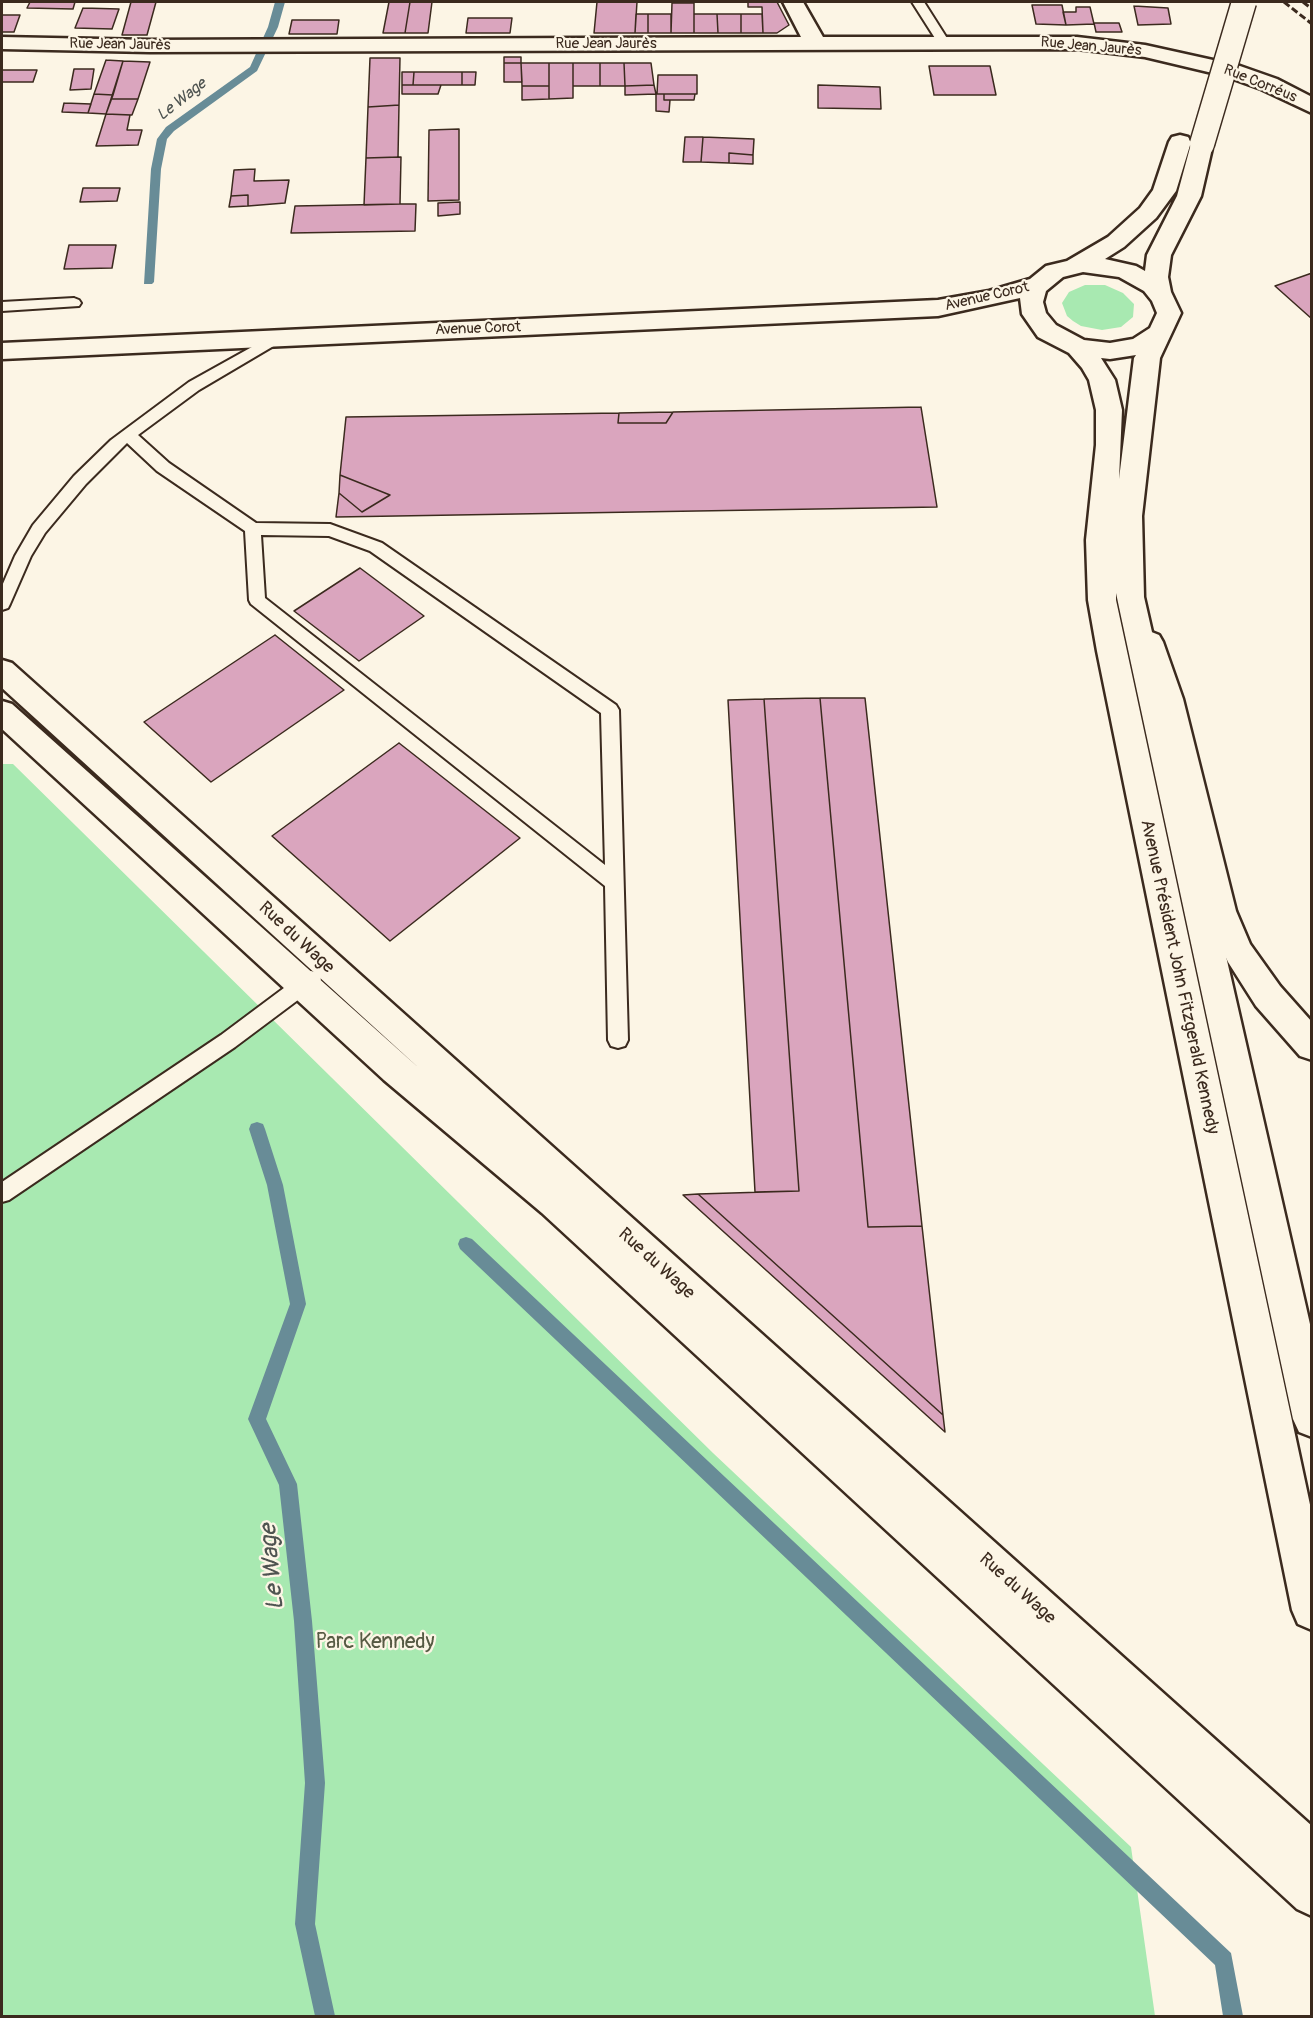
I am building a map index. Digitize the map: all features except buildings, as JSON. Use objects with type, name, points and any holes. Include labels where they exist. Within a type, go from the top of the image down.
[{"type":"street","points":[[793,2],[815,43]]},
{"type":"street","name":"Avenue Président John Fitzgerald Kennedy","points":[[1037,285],[1055,272],[1072,266],[1116,242],[1148,213],[1164,191],[1190,135],[1244,2]]},
{"type":"street","name":"Rue Jean Jaurès","points":[[2,43],[286,46],[1051,42],[1145,51],[1209,54]]},
{"type":"street","points":[[1197,88],[1209,54]]},
{"type":"street","name":"Rue Corréus","points":[[1209,54],[1311,106]]},
{"type":"street","name":"Avenue Président John Fitzgerald Kennedy","points":[[1159,292],[1156,277],[1159,255],[1189,196],[1190,135]]},
{"type":"street","name":"Avenue Président John Fitzgerald Kennedy","points":[[1047,331],[1078,347],[1099,351],[1140,346],[1155,338],[1165,327],[1169,313],[1164,299],[1145,280],[1127,271],[1094,265],[1072,266]]},
{"type":"street","points":[[1037,285],[1032,296],[1032,308],[1037,320],[1047,331]]},
{"type":"street","name":"Avenue Corot","points":[[938,308],[991,298],[1037,285]]},
{"type":"street","name":"Avenue Corot","points":[[7,349],[938,308],[965,310],[1008,318],[1047,331]]},
{"type":"street","name":"Avenue Président John Fitzgerald Kennedy","points":[[1155,338],[1147,358],[1128,516],[1130,597],[1311,1419]]},
{"type":"street","name":"Avenue Président John Fitzgerald Kennedy","points":[[1078,347],[1092,363],[1102,380],[1109,410],[1109,445],[1100,540],[1102,600],[1111,651],[1311,1610]]},
{"type":"street","points":[[1130,597],[1155,656],[1168,699],[1220,910],[1228,932],[1239,953],[1268,996],[1311,1046]]},
{"type":"street","name":"Rue du Wage","points":[[2,671],[315,976],[396,1070],[554,1202],[1311,1894]]},
{"type":"street","name":"Rue du Wage","points":[[2,712],[315,976],[1311,1856]]},
{"type":"lane","points":[[918,2],[944,43]]},
{"type":"lane","points":[[2,307],[74,303]]},
{"type":"lane","points":[[2,604],[23,556],[45,521],[80,480],[128,435],[194,386],[277,338]]},
{"type":"lane","points":[[128,435],[163,467],[253,529],[330,530],[376,547],[610,711],[618,1040]]},
{"type":"lane","points":[[253,529],[257,600],[614,883]]},
{"type":"lane","points":[[2,1193],[228,1041],[315,976]]},
{"type":"green space","points":[[1085,285],[1105,285],[1123,293],[1134,304],[1133,317],[1121,327],[1102,330],[1081,326],[1073,321],[1067,316],[1062,303],[1069,292]]},
{"type":"green space","name":"Parc Kennedy","points":[[2,764],[13,764],[713,1453],[1131,1847],[1155,2016],[2,2016]]},
{"type":"waterway","name":"Le Wage","points":[[148,282],[156,169],[162,139],[170,129],[254,69],[273,27],[280,2]]},
{"type":"waterway","name":"Le Wage","points":[[257,1129],[275,1185],[298,1304],[257,1419],[288,1484],[303,1621],[315,1783],[305,1924],[325,2016]]},
{"type":"waterway","points":[[466,1244],[1224,1960],[1233,2016]]},
{"type":"railway","points":[[1284,2],[1312,24]]},
{"type":"railway","points":[[1303,2],[1312,9]]}]
